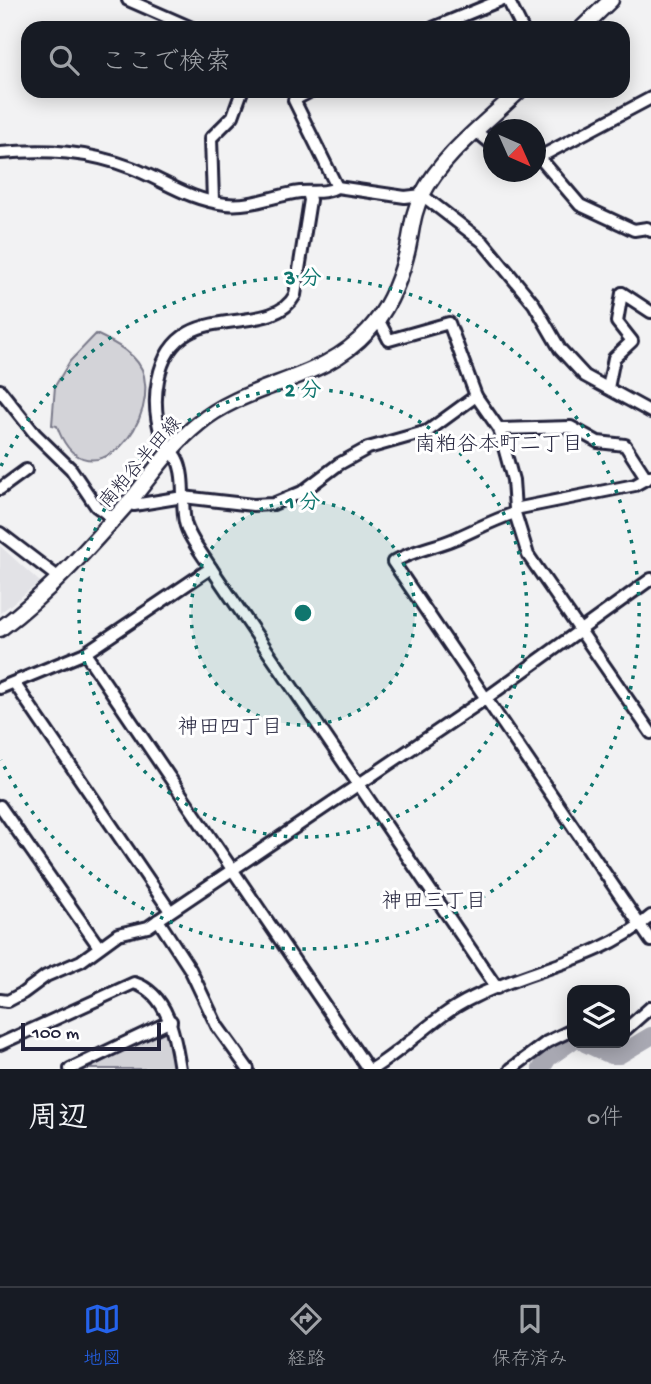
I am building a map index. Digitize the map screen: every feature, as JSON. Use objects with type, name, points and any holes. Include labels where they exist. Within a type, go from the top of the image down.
[{"type":"main road","points":[[589,21],[611,0]]},
{"type":"main road","name":"南粕谷半田線","points":[[0,629],[59,579],[114,519],[170,450],[215,411],[299,378],[333,360],[359,341],[378,319],[394,290],[422,195],[443,164],[512,98]]},
{"type":"street","points":[[128,0],[176,21]]},
{"type":"street","points":[[450,21],[501,0]]},
{"type":"street","points":[[508,0],[518,21]]},
{"type":"street","points":[[213,201],[211,138],[233,116],[239,98]]},
{"type":"street","points":[[298,98],[294,100],[337,187]]},
{"type":"street","points":[[546,154],[651,99]]},
{"type":"street","points":[[477,132],[483,137]]},
{"type":"street","points":[[0,153],[34,150],[82,154],[134,169],[171,189],[224,204],[248,204],[308,192],[327,192],[337,187],[405,197],[422,195],[483,242],[534,304],[570,363],[585,376],[651,412]]},
{"type":"street","points":[[546,167],[580,205],[634,230],[650,227]]},
{"type":"street","points":[[308,192],[310,200],[295,295],[291,303],[278,312],[199,328],[174,342],[168,349],[155,396],[157,421],[170,450],[178,459],[185,524],[211,568],[497,988]]},
{"type":"street","points":[[608,388],[611,364],[632,341],[617,322],[622,293],[651,312]]},
{"type":"street","points":[[378,319],[389,340],[449,323],[476,396],[499,429],[513,480],[515,511],[528,555],[651,733]]},
{"type":"street","points":[[0,390],[35,434],[71,469],[89,498],[114,519]]},
{"type":"street","points":[[128,502],[134,505],[183,498],[253,505],[273,504],[302,492],[339,464],[368,449],[428,431],[476,396]]},
{"type":"street","points":[[499,429],[570,427],[598,442],[625,445],[649,477],[622,489],[515,511],[453,540],[414,550],[393,562],[651,941]]},
{"type":"street","points":[[0,489],[26,470]]},
{"type":"street","points":[[0,533],[59,579]]},
{"type":"street","points":[[0,688],[85,653],[211,568]]},
{"type":"street","points":[[0,1000],[8,1001],[46,976],[68,968],[118,934],[148,927],[485,699],[651,579]]},
{"type":"street","points":[[85,653],[370,1069],[442,1015],[497,988],[599,950],[651,916]]},
{"type":"street","points":[[15,684],[170,911]]},
{"type":"street","points":[[640,717],[651,709]]},
{"type":"street","points":[[0,806],[99,947]]},
{"type":"street","points":[[158,920],[190,969],[217,1026],[248,1069]]},
{"type":"street","points":[[0,1044],[134,984],[147,990],[171,1021],[180,1069]]},
{"type":"street","points":[[630,1026],[651,1007]]},
{"type":"street","points":[[70,1069],[171,1021]]},
{"type":"street","points":[[511,1069],[547,1042],[567,1032]]},
{"type":"shaded area","points":[[96,334],[125,350],[137,362],[144,376],[145,398],[139,419],[128,438],[114,451],[99,459],[83,458],[68,448],[57,426],[52,425],[55,386],[70,361]]},
{"type":"shaded area","points":[[0,546],[40,582],[0,613]]},
{"type":"shaded area","points":[[162,1029],[169,1029],[175,1069],[88,1069]]},
{"type":"waterway","points":[[596,1048],[611,1055],[619,1055],[651,1036]]},
{"type":"waterway","points":[[541,1069],[548,1058],[567,1045]]},
{"type":"district","name":"南粕谷本町二丁目","points":[[499,443]]},
{"type":"district","name":"神田四丁目","points":[[230,726]]},
{"type":"district","name":"神田三丁目","points":[[434,900]]}]
